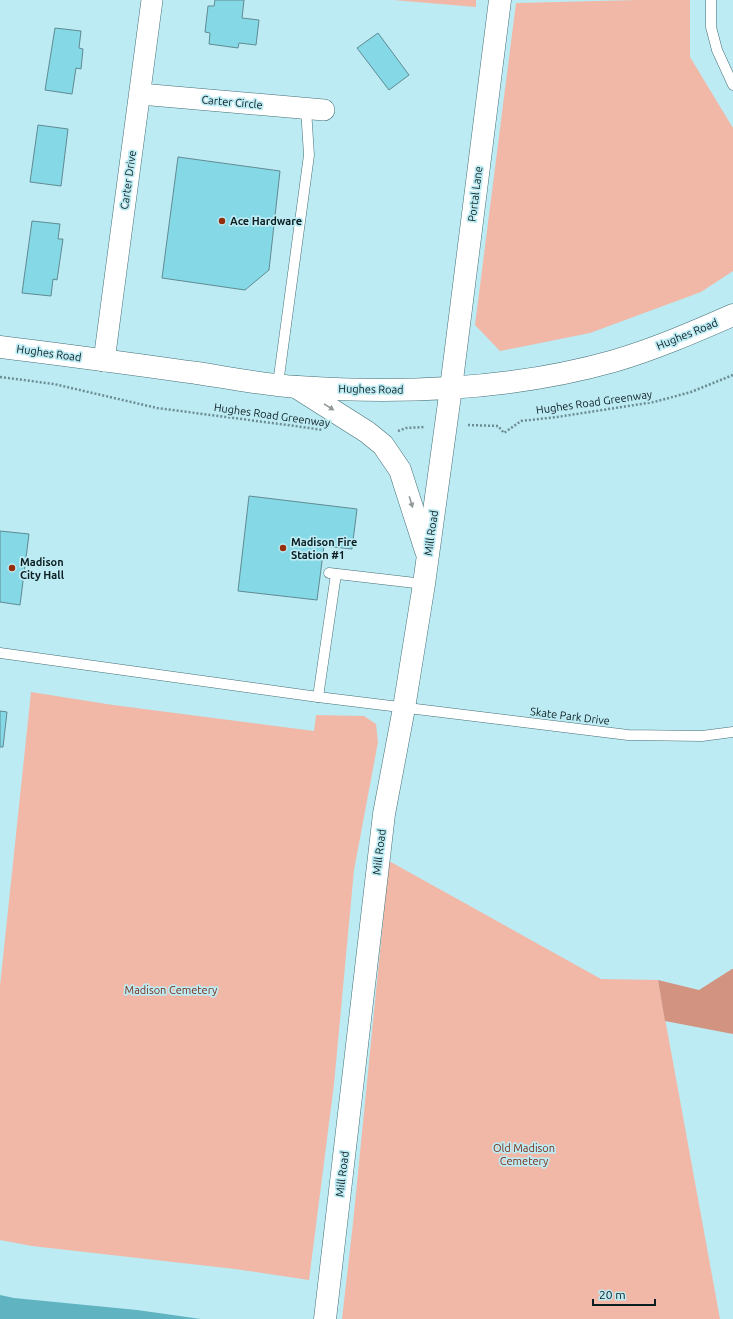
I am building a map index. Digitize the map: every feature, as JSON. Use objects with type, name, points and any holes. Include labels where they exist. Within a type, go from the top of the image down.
[{"type":"street","name":"Carter Drive","points":[[104,361],[152,0]]},
{"type":"street","name":"Portal Lane","points":[[451,388],[500,0]]},
{"type":"street","name":"Carter Circle","points":[[140,94],[315,109]]},
{"type":"street","name":"Hughes Road","points":[[0,347],[287,386],[386,391],[451,388],[554,375],[614,361],[674,341],[733,315]]},
{"type":"street","points":[[287,386],[367,432],[383,445],[400,470],[428,558]]},
{"type":"street","name":"Mill Road","points":[[325,1319],[384,814],[404,708],[424,584],[451,388]]},
{"type":"lane","points":[[711,0],[712,33],[717,50],[733,84]]},
{"type":"lane","points":[[287,386],[309,155],[315,109]]},
{"type":"lane","points":[[318,697],[332,573],[424,584]]},
{"type":"lane","name":"Skate Park Drive","points":[[0,653],[318,697],[628,736],[702,736],[733,732]]},
{"type":"path","name":"Hughes Road Greenway","points":[[383,445],[398,432],[406,428],[446,425],[498,426],[504,432],[521,421],[654,402],[691,392],[733,375]]},
{"type":"path","name":"Hughes Road Greenway","points":[[0,377],[54,384],[157,408],[324,431]]},
{"type":"green space","points":[[393,0],[476,0],[476,7]]},
{"type":"green space","points":[[690,0],[690,57],[733,128],[733,271],[701,292],[590,333],[500,351],[475,325],[516,3]]},
{"type":"green space","name":"Madison Cemetery","points":[[31,692],[113,705],[314,731],[316,715],[364,716],[376,724],[378,742],[354,870],[334,1084],[309,1280],[235,1269],[32,1246],[0,1240],[0,986]]},
{"type":"green space","name":"Old Madison Cemetery","points":[[389,861],[601,979],[658,980],[720,1319],[342,1319]]},
{"type":"shaded area","points":[[732,969],[733,1034],[665,1021],[658,980],[699,990]]},
{"type":"water","points":[[0,1295],[14,1298],[137,1310],[201,1319],[0,1319]]},
{"type":"building","points":[[215,0],[244,0],[242,18],[259,20],[256,45],[239,43],[238,48],[209,44],[210,33],[205,32],[208,6],[214,6]]},
{"type":"building","points":[[55,28],[81,31],[79,48],[83,49],[81,69],[76,68],[72,94],[45,90]]},
{"type":"building","points":[[378,33],[409,75],[389,90],[357,48]]},
{"type":"building","points":[[38,125],[68,129],[61,186],[30,182]]},
{"type":"building","name":"Ace Hardware","points":[[178,157],[280,171],[269,270],[245,290],[162,278]]},
{"type":"building","points":[[32,221],[60,224],[58,239],[63,239],[57,280],[53,279],[51,296],[22,293]]},
{"type":"building","name":"Madison Fire Station #1","points":[[249,496],[357,509],[352,549],[324,546],[317,600],[238,591]]},
{"type":"building","name":"Madison City Hall","points":[[0,531],[29,534],[20,605],[0,602]]},
{"type":"building","points":[[0,711],[7,712],[3,747],[0,747]]},
{"type":"place","name":"Ace Hardware","points":[[222,221]]},
{"type":"place","name":"Madison Fire Station #1","points":[[283,548]]},
{"type":"place","name":"Madison City Hall","points":[[12,568]]}]
